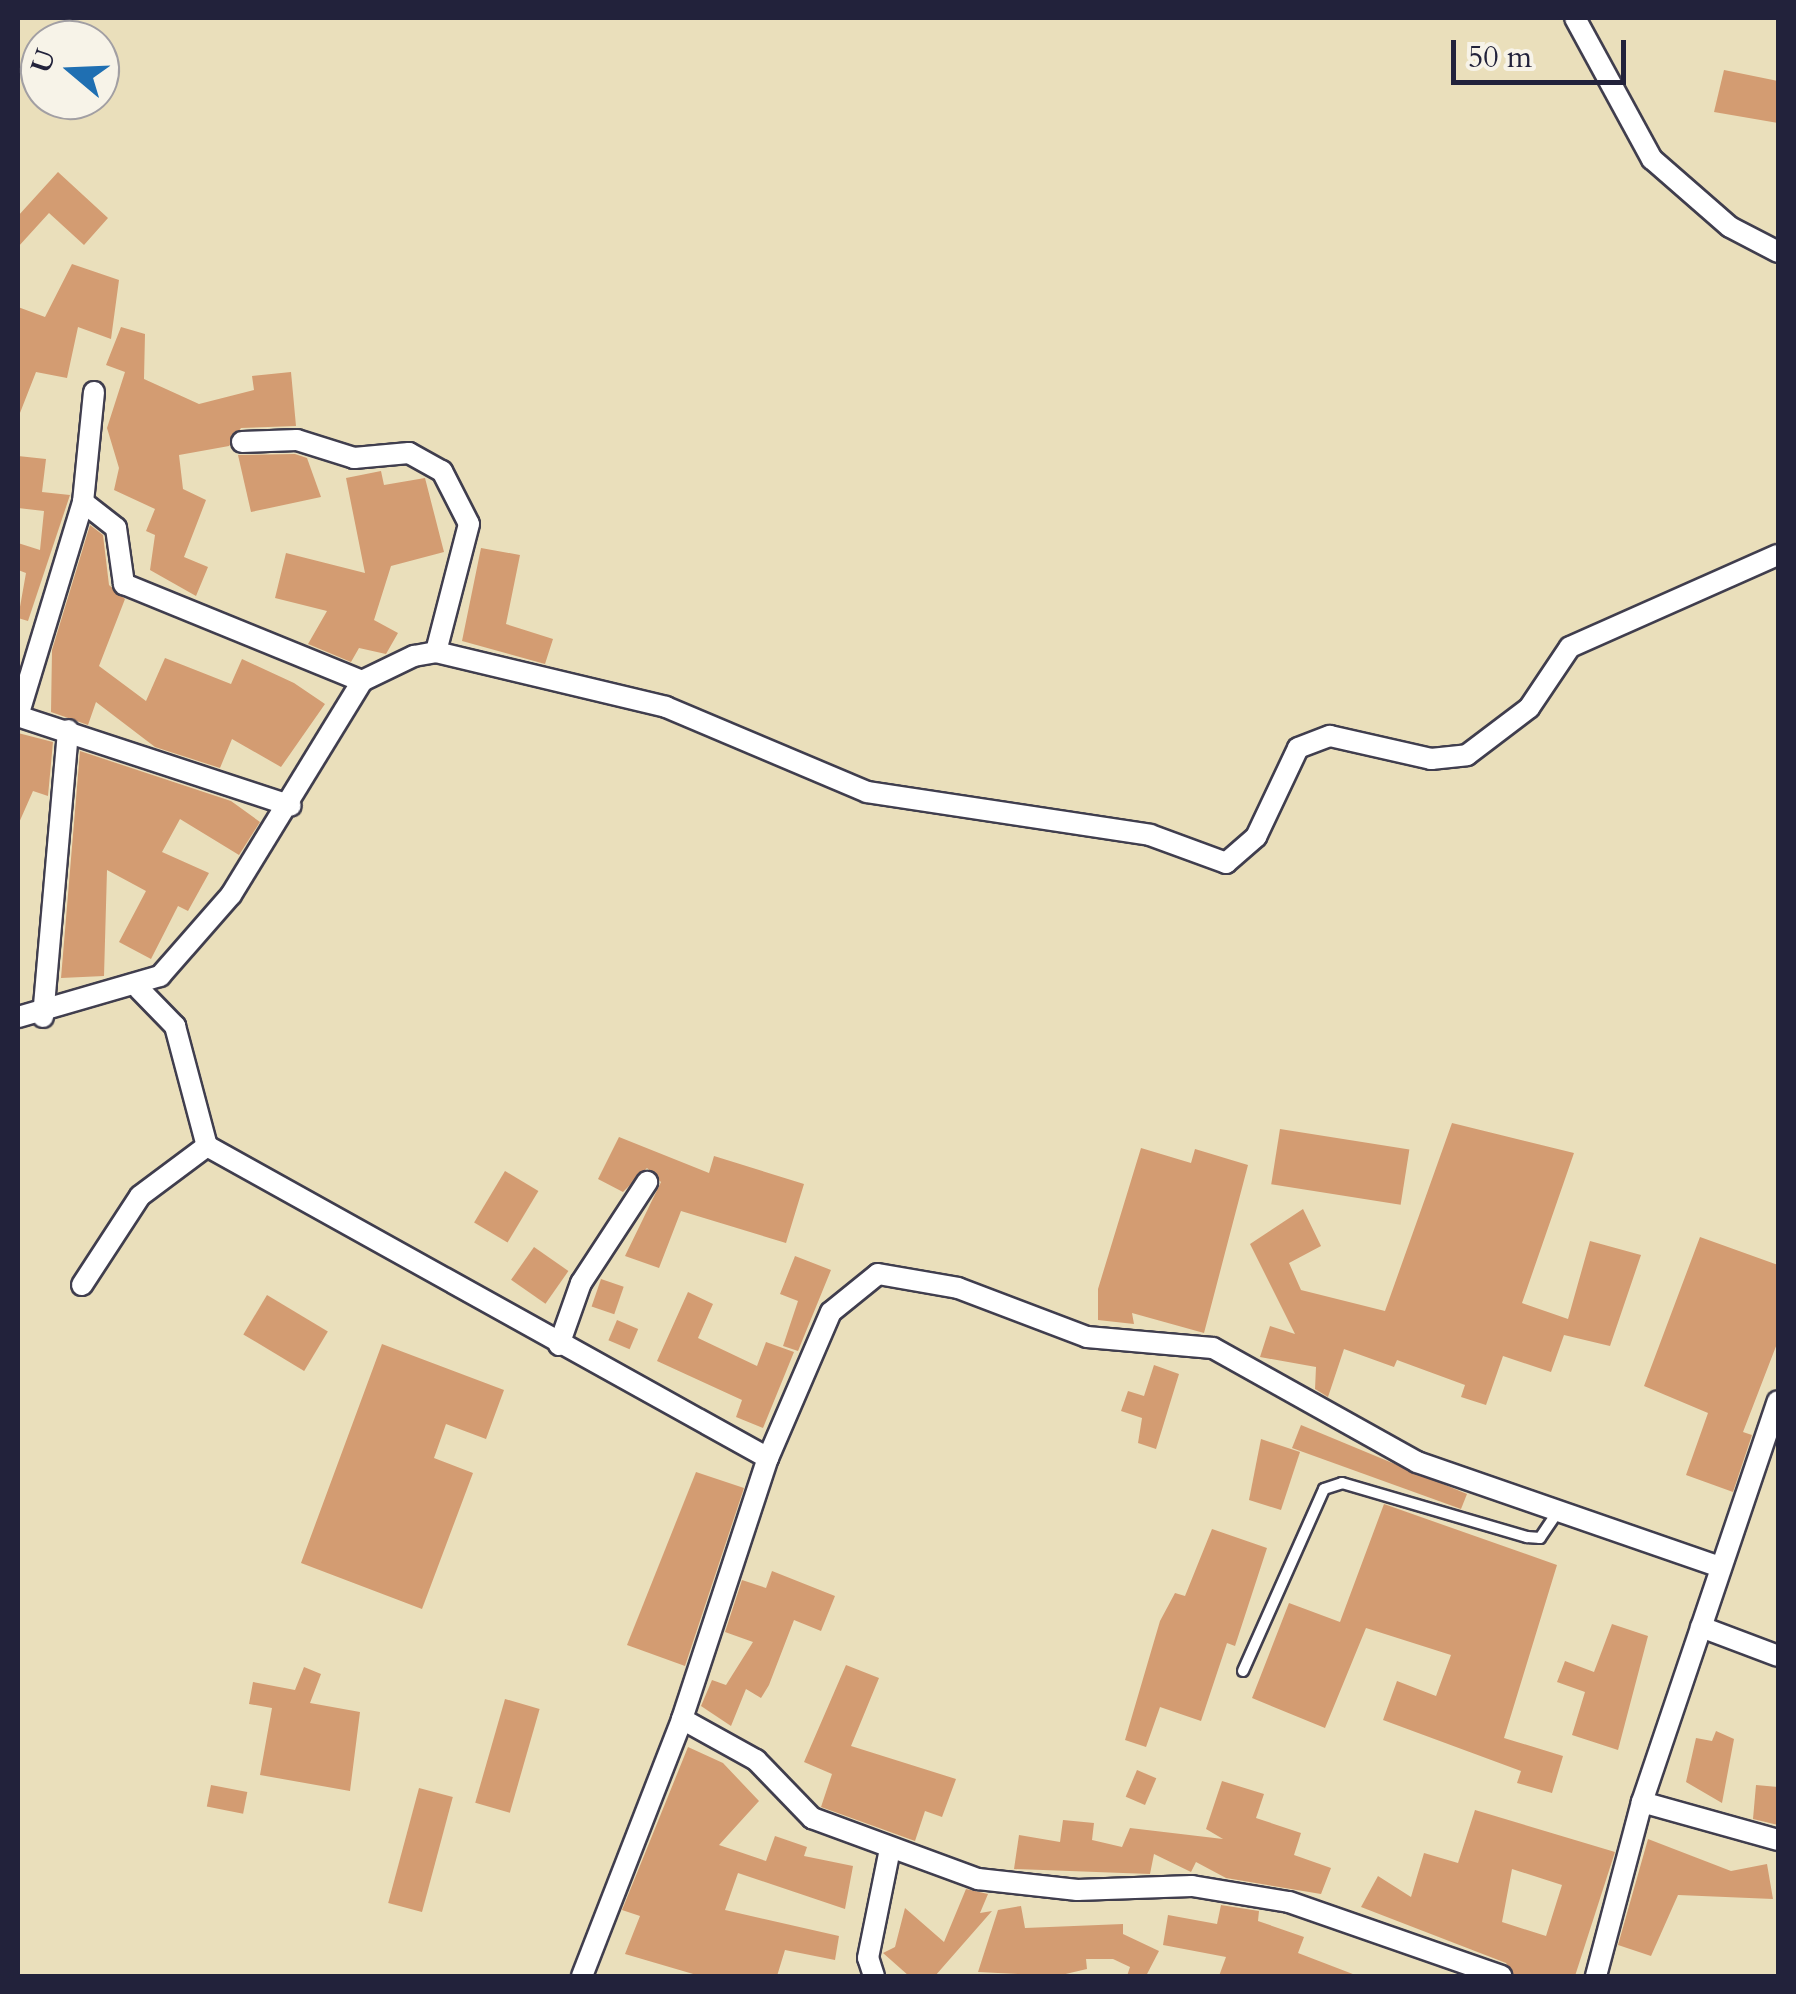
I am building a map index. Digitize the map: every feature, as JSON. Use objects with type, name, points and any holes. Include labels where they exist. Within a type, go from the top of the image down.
[{"type":"street","points":[[1574,18],[1652,159],[1730,227],[1778,252]]},
{"type":"street","points":[[94,392],[83,502],[18,716],[291,806]]},
{"type":"street","points":[[242,442],[297,440],[354,458],[409,454],[442,471],[469,524],[436,652]]},
{"type":"street","points":[[83,502],[116,528],[119,578],[141,596],[362,681]]},
{"type":"street","points":[[18,1017],[43,1017],[139,989],[186,950],[291,806],[362,681],[395,660],[436,652],[666,707],[867,792],[1115,828],[1226,863],[1256,838],[1298,748],[1330,736],[1431,759],[1466,755],[1529,708],[1570,647],[1778,555]]},
{"type":"street","points":[[43,1017],[68,730]]},
{"type":"street","points":[[139,989],[175,1026],[194,1124],[207,1146],[768,1458]]},
{"type":"street","points":[[82,1285],[140,1196],[207,1146]]},
{"type":"street","points":[[559,1345],[581,1283],[647,1182]]},
{"type":"street","points":[[582,1976],[682,1719],[768,1458],[842,1296],[878,1274],[909,1273],[1088,1338],[1174,1340],[1249,1360],[1382,1446],[1555,1516],[1718,1566]]},
{"type":"street","points":[[1596,1976],[1642,1802],[1718,1566],[1776,1414]]},
{"type":"street","points":[[1701,1626],[1778,1656]]},
{"type":"street","points":[[682,1719],[756,1760],[812,1818],[890,1849],[1017,1887],[1192,1886],[1289,1902],[1502,1976]]},
{"type":"street","points":[[1642,1802],[1778,1840]]},
{"type":"street","points":[[874,1976],[868,1958],[890,1849]]},
{"type":"lane","points":[[1243,1671],[1324,1489],[1342,1483],[1527,1537],[1540,1538],[1555,1516]]},
{"type":"building","points":[[1724,70],[1778,81],[1778,123],[1714,112]]},
{"type":"building","points":[[58,172],[108,218],[84,245],[49,213],[18,247],[18,216]]},
{"type":"building","points":[[72,264],[119,280],[111,339],[78,327],[67,378],[36,372],[18,418],[18,307],[45,317]]},
{"type":"building","points":[[121,327],[145,334],[144,379],[199,404],[254,390],[252,376],[291,372],[296,426],[241,428],[229,446],[179,455],[183,489],[206,500],[184,557],[208,567],[196,596],[150,570],[155,535],[146,531],[155,509],[114,490],[119,468],[107,428],[125,372],[106,365]]},
{"type":"building","points":[[295,454],[307,458],[321,497],[251,512],[238,455]]},
{"type":"building","points":[[18,456],[46,459],[42,492],[70,495],[28,621],[18,618],[26,573],[18,570],[18,543],[40,550],[44,511],[18,508]]},
{"type":"building","points":[[381,471],[384,485],[425,478],[444,552],[391,566],[374,620],[398,633],[386,654],[359,648],[351,662],[308,644],[327,611],[275,598],[286,553],[365,573],[346,478]]},
{"type":"building","points":[[90,525],[103,535],[109,585],[125,599],[99,666],[146,701],[165,658],[231,684],[242,659],[294,683],[325,704],[281,767],[232,739],[220,768],[155,747],[96,702],[88,725],[51,712],[52,650]]},
{"type":"building","points":[[481,548],[520,555],[506,624],[553,639],[545,664],[462,641]]},
{"type":"building","points":[[18,733],[53,742],[48,796],[33,791],[18,825]]},
{"type":"building","points":[[80,751],[231,801],[260,822],[239,855],[180,819],[162,852],[209,873],[188,911],[178,906],[151,959],[119,942],[146,891],[107,870],[104,976],[61,978]]},
{"type":"building","points":[[1452,1123],[1574,1153],[1522,1303],[1568,1319],[1590,1241],[1641,1255],[1610,1346],[1564,1335],[1551,1372],[1503,1356],[1486,1405],[1461,1397],[1465,1385],[1397,1360],[1394,1367],[1344,1349],[1328,1397],[1315,1389],[1316,1367],[1260,1357],[1270,1326],[1295,1334],[1250,1244],[1303,1209],[1321,1246],[1289,1263],[1301,1290],[1385,1311]]},
{"type":"building","points":[[1280,1129],[1409,1149],[1401,1205],[1271,1184]]},
{"type":"building","points":[[619,1137],[709,1173],[714,1156],[804,1184],[786,1243],[681,1211],[659,1268],[625,1256],[661,1182],[647,1168],[623,1192],[598,1179]]},
{"type":"building","points":[[1141,1148],[1191,1163],[1195,1149],[1248,1165],[1204,1333],[1132,1313],[1134,1324],[1098,1320],[1098,1289]]},
{"type":"building","points":[[505,1171],[538,1191],[508,1243],[474,1222]]},
{"type":"building","points":[[1700,1237],[1778,1265],[1778,1341],[1743,1432],[1752,1435],[1733,1492],[1686,1475],[1708,1413],[1644,1386]]},
{"type":"building","points":[[534,1247],[568,1271],[545,1304],[511,1280]]},
{"type":"building","points":[[795,1256],[831,1270],[798,1351],[783,1346],[798,1301],[780,1294]]},
{"type":"building","points":[[601,1279],[624,1287],[614,1314],[592,1306]]},
{"type":"building","points":[[688,1292],[713,1304],[698,1338],[757,1366],[766,1342],[794,1352],[763,1428],[736,1417],[742,1400],[657,1361]]},
{"type":"building","points":[[267,1295],[328,1332],[304,1371],[243,1334]]},
{"type":"building","points":[[617,1320],[638,1329],[630,1349],[608,1340]]},
{"type":"building","points":[[382,1344],[504,1390],[486,1439],[446,1424],[434,1458],[473,1473],[422,1609],[301,1563]]},
{"type":"building","points":[[1154,1365],[1179,1374],[1156,1449],[1138,1443],[1142,1418],[1121,1411],[1128,1391],[1144,1396]]},
{"type":"building","points":[[1301,1425],[1467,1494],[1461,1509],[1292,1448]]},
{"type":"building","points":[[1261,1439],[1300,1452],[1281,1510],[1249,1500]]},
{"type":"building","points":[[696,1472],[744,1488],[685,1666],[627,1645]]},
{"type":"building","points":[[1384,1504],[1557,1565],[1504,1738],[1563,1756],[1552,1793],[1517,1783],[1521,1771],[1383,1720],[1397,1681],[1436,1696],[1451,1655],[1366,1628],[1325,1728],[1252,1698],[1289,1603],[1340,1622]]},
{"type":"building","points":[[1212,1529],[1267,1548],[1235,1646],[1227,1643],[1201,1721],[1160,1707],[1146,1747],[1125,1740],[1160,1621],[1175,1593],[1185,1596]]},
{"type":"building","points":[[772,1571],[835,1596],[821,1631],[794,1620],[769,1685],[761,1698],[746,1689],[731,1726],[701,1706],[712,1680],[726,1685],[753,1642],[725,1632],[742,1580],[766,1588]]},
{"type":"building","points":[[1612,1624],[1648,1636],[1618,1750],[1572,1735],[1585,1692],[1557,1682],[1565,1661],[1594,1672]]},
{"type":"building","points":[[846,1665],[879,1678],[851,1746],[956,1779],[942,1817],[925,1811],[915,1841],[821,1807],[832,1774],[804,1762]]},
{"type":"building","points":[[304,1667],[321,1674],[310,1703],[360,1712],[350,1791],[260,1775],[272,1708],[249,1704],[253,1682],[295,1690]]},
{"type":"building","points":[[505,1699],[540,1709],[510,1813],[475,1803]]},
{"type":"building","points":[[1716,1731],[1734,1739],[1722,1803],[1686,1782],[1696,1738],[1712,1741]]},
{"type":"building","points":[[688,1747],[723,1763],[759,1801],[719,1845],[766,1861],[775,1836],[807,1847],[804,1856],[853,1866],[845,1909],[738,1873],[725,1910],[839,1936],[835,1960],[785,1950],[777,1976],[700,1976],[625,1954],[640,1916],[622,1910]]},
{"type":"building","points":[[1137,1770],[1156,1778],[1145,1805],[1126,1797]]},
{"type":"building","points":[[1222,1781],[1264,1794],[1256,1818],[1301,1833],[1294,1855],[1331,1868],[1321,1894],[1226,1878],[1196,1862],[1191,1872],[1154,1854],[1150,1874],[1014,1869],[1019,1835],[1060,1842],[1063,1820],[1094,1823],[1092,1840],[1122,1847],[1130,1828],[1223,1839],[1206,1829]]},
{"type":"building","points":[[211,1785],[247,1792],[243,1814],[207,1807]]},
{"type":"building","points":[[1756,1785],[1778,1787],[1778,1825],[1753,1819]]},
{"type":"building","points":[[419,1788],[453,1797],[422,1912],[388,1903]]},
{"type":"building","points":[[1475,1810],[1615,1852],[1575,1976],[1515,1976],[1506,1963],[1361,1907],[1378,1876],[1411,1897],[1424,1853],[1458,1863]],"holes":[[[1512,1869],[1562,1885],[1546,1936],[1502,1922]]]},
{"type":"building","points":[[1648,1839],[1731,1871],[1767,1864],[1773,1899],[1678,1895],[1651,1956],[1618,1945]]},
{"type":"building","points":[[966,1889],[988,1894],[980,1913],[992,1911],[935,1976],[909,1976],[883,1953],[895,1947],[905,1908],[944,1942]]},
{"type":"building","points":[[1221,1905],[1259,1911],[1258,1921],[1304,1937],[1298,1953],[1358,1976],[1219,1976],[1226,1957],[1163,1945],[1168,1915],[1217,1924]]},
{"type":"building","points":[[1021,1906],[1025,1928],[1123,1924],[1123,1934],[1159,1951],[1146,1976],[1127,1976],[1130,1967],[1113,1959],[1086,1959],[1087,1969],[1057,1976],[978,1972],[998,1910]]}]
